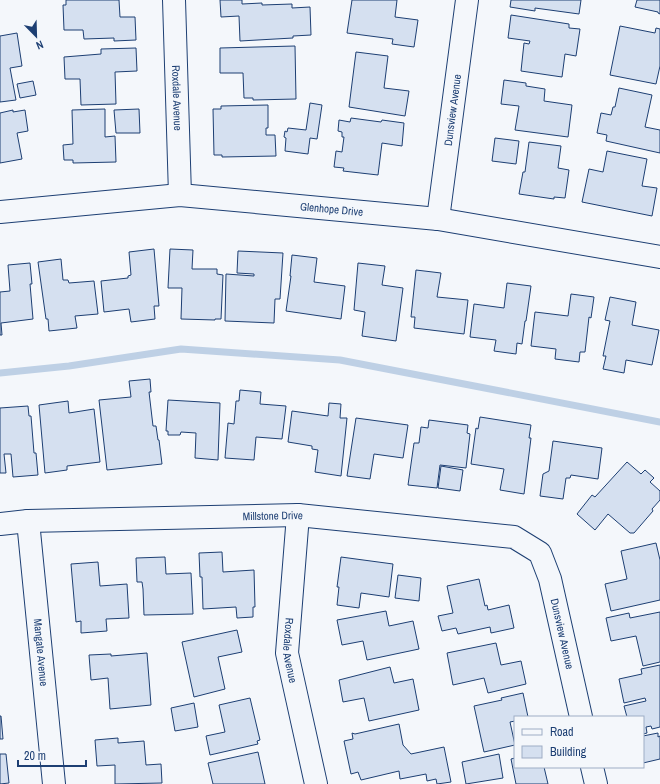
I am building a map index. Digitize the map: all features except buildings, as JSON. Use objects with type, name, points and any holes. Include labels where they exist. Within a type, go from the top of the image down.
[{"type":"street","name":"Roxdale Avenue","points":[[174,0],[180,195]]},
{"type":"street","name":"Dunsview Avenue","points":[[438,219],[467,0]]},
{"type":"street","name":"Glenhope Drive","points":[[0,212],[180,195],[438,219],[660,257]]},
{"type":"street","name":"Roxdale Avenue","points":[[298,515],[287,653],[316,784]]},
{"type":"street","name":"Millstone Drive","points":[[0,524],[298,515],[514,536],[540,553]]},
{"type":"street","name":"Mangate Avenue","points":[[28,522],[54,784]]},
{"type":"street","name":"Dunsview Avenue","points":[[540,553],[550,579],[581,716]]},
{"type":"street","points":[[592,768],[596,784]]},
{"type":"waterway","points":[[0,373],[69,366],[181,349],[340,360],[660,422]]}]
